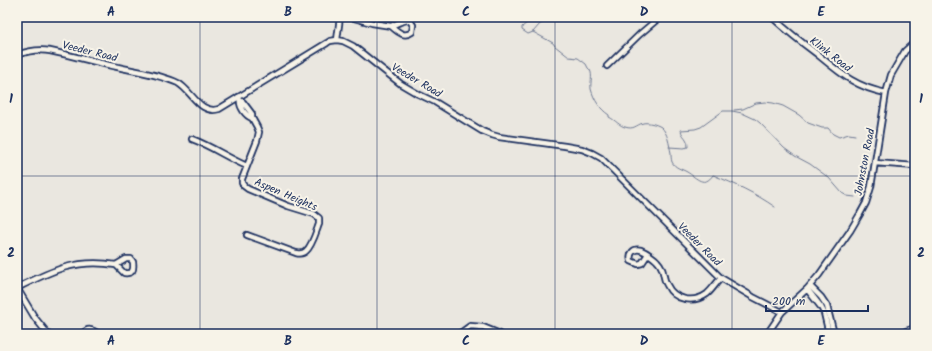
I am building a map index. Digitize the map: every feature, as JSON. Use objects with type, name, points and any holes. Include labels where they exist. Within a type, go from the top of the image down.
[{"type":"street","points":[[337,40],[340,17]]},
{"type":"street","points":[[350,17],[391,26]]},
{"type":"street","points":[[607,66],[660,17]]},
{"type":"street","name":"Klink Road","points":[[772,17],[798,40],[843,75],[858,84],[886,93]]},
{"type":"street","name":"Veeder Road","points":[[17,55],[30,51],[50,51],[157,76],[179,84],[201,106],[208,110],[214,111],[239,99],[330,41],[343,41],[353,46],[386,73],[412,90],[435,102],[482,131],[499,137],[582,149],[601,158],[721,278],[782,312]]},
{"type":"street","name":"Johnston Road","points":[[767,334],[782,312],[808,288],[823,269],[850,231],[866,203],[875,163],[886,93],[891,75],[906,51],[915,42]]},
{"type":"street","name":"Aspen Heights","points":[[239,99],[244,102],[252,114],[252,118],[259,132],[242,179],[242,183],[248,189],[288,206],[314,214],[320,221],[306,252],[300,254],[247,235]]},
{"type":"street","points":[[192,139],[201,142],[247,166]]},
{"type":"street","points":[[875,163],[915,166]]},
{"type":"street","points":[[648,254],[655,258],[662,266],[667,286],[671,292],[685,299],[692,299],[708,294],[721,278]]},
{"type":"street","points":[[48,334],[35,318],[17,288],[46,274],[74,265],[94,262],[116,264]]},
{"type":"street","points":[[808,288],[821,297],[827,306],[831,332]]},
{"type":"street","points":[[459,334],[470,326],[483,327],[500,334]]},
{"type":"street","points":[[900,334],[907,333],[915,328]]},
{"type":"street","points":[[83,334],[90,330],[95,331],[98,334]]},
{"type":"waterway","points":[[525,17],[528,22],[522,27],[522,30],[528,34],[533,32],[540,24],[553,17]]},
{"type":"waterway","points":[[533,32],[553,43],[569,57],[578,58],[586,64],[591,72],[591,89],[594,97],[609,117],[628,128],[633,128],[645,123],[661,127],[668,139],[672,162],[677,167],[700,181],[707,181],[713,175],[745,189],[775,207]]},
{"type":"waterway","points":[[734,110],[743,109],[756,103],[773,103],[783,106],[799,115],[808,123],[822,128],[828,128],[833,134],[839,137],[849,134],[855,135]]},
{"type":"waterway","points":[[669,147],[688,147],[687,141],[681,130],[701,127],[723,111],[742,113],[755,119],[784,148],[829,178],[842,193],[847,196],[855,197]]}]
